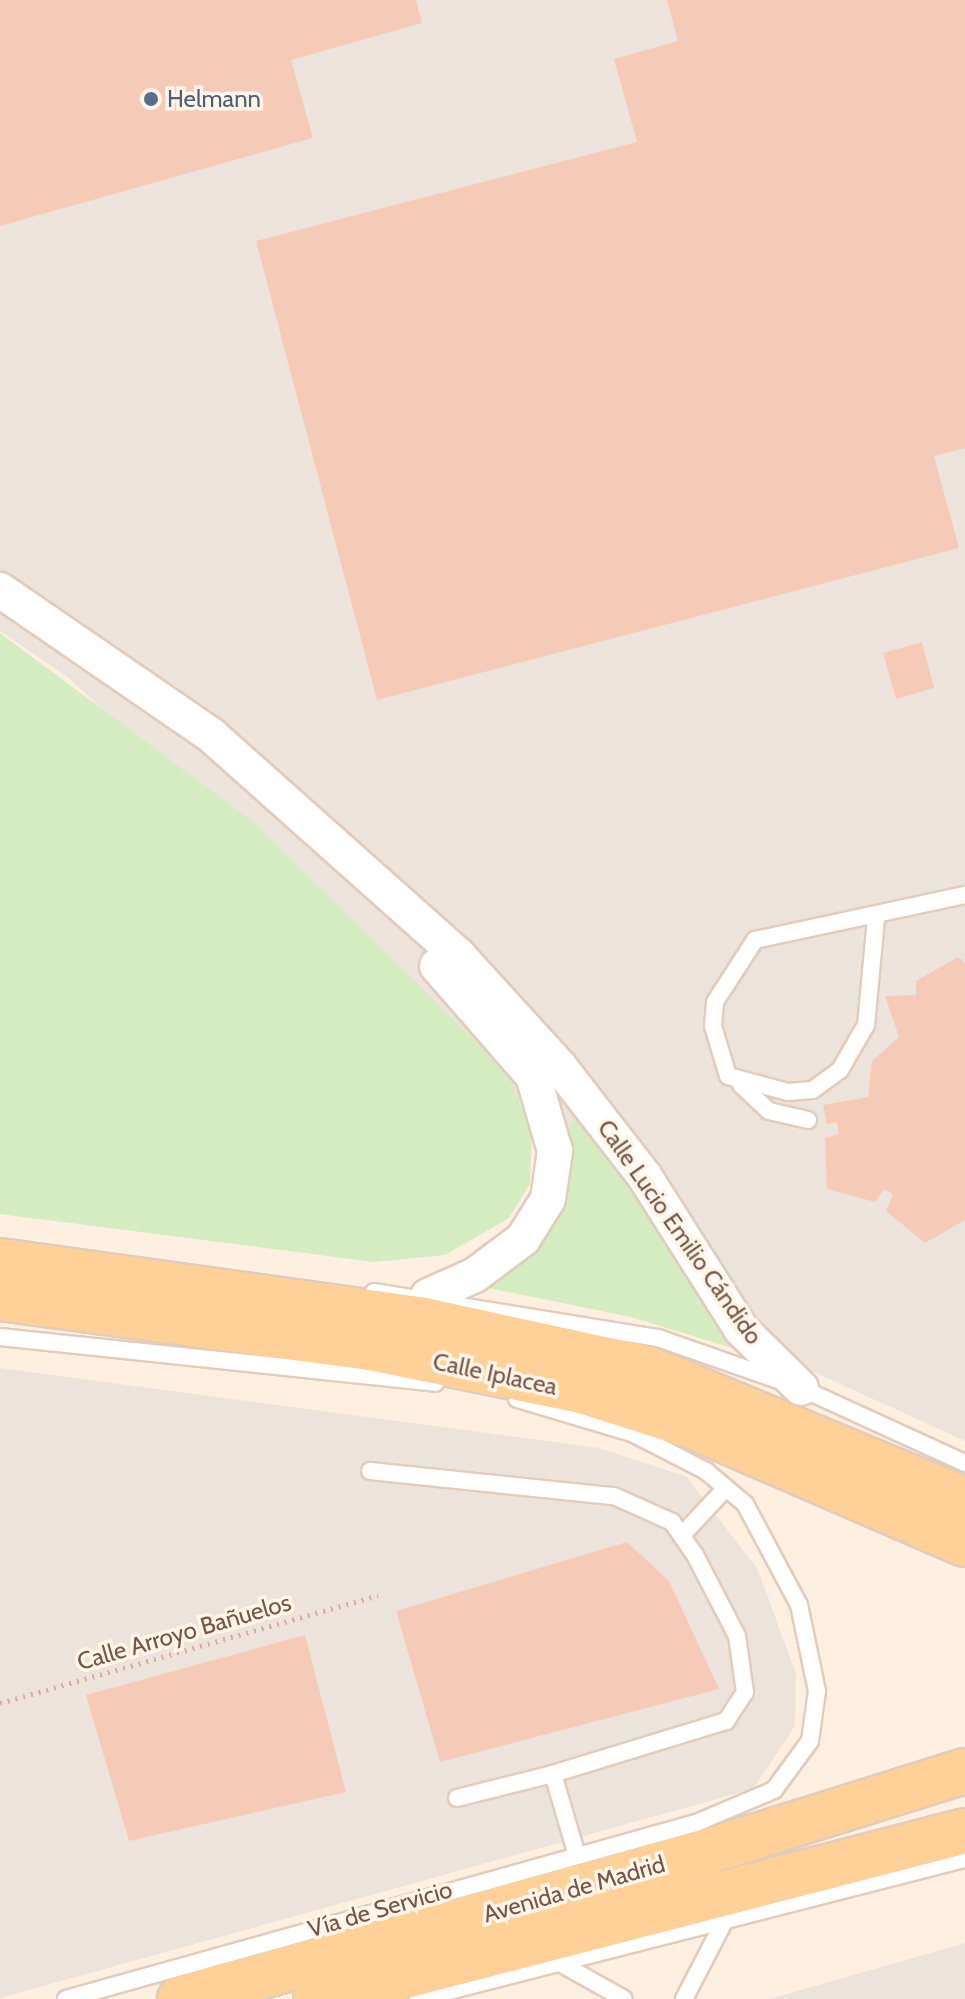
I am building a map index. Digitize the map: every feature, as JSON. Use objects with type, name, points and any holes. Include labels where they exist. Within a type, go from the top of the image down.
[{"type":"main road","name":"Calle Iplacea","points":[[0,1261],[424,1320],[649,1369],[965,1500]]},
{"type":"main road","name":"Calle Iplacea","points":[[0,1298],[370,1348],[582,1391],[692,1426],[965,1544]]},
{"type":"main road","name":"Avenida de Madrid","points":[[180,1999],[706,1852],[965,1771]]},
{"type":"main road","name":"Avenida de Madrid","points":[[316,1999],[965,1831]]},
{"type":"street","name":"Calle Lucio Emilio Cándido","points":[[0,590],[211,735],[458,955],[559,1066],[645,1177],[741,1329],[801,1388]]},
{"type":"street","name":"Calle Lucio Emilio Cándido","points":[[324,837],[533,1076],[545,1106],[555,1151],[548,1199],[523,1239],[475,1275],[428,1296]]},
{"type":"lane","points":[[808,1120],[769,1111],[728,1076],[713,1026],[732,967],[755,940],[777,930],[876,918],[965,895]]},
{"type":"lane","points":[[741,1085],[812,1090],[856,1052],[866,1025],[876,918]]},
{"type":"lane","points":[[117,1277],[428,1296],[658,1338],[801,1388],[965,1463]]},
{"type":"lane","points":[[0,1337],[219,1355],[474,1389],[632,1433],[726,1488],[682,1535]]},
{"type":"lane","points":[[370,1471],[614,1496],[672,1522],[737,1636],[745,1692],[726,1721],[553,1774],[457,1798]]},
{"type":"lane","name":"Vía de Servicio","points":[[66,1999],[576,1852],[696,1823],[774,1790],[810,1741],[817,1691],[799,1605],[772,1545],[726,1488]]},
{"type":"lane","points":[[553,1774],[576,1852]]},
{"type":"lane","points":[[418,1999],[965,1859]]},
{"type":"lane","points":[[684,1999],[725,1920]]},
{"type":"lane","points":[[560,1963],[624,1999]]},
{"type":"path","name":"Calle Arroyo Bañuelos","points":[[0,1703],[378,1595]]},
{"type":"shaded area","points":[[0,0],[965,0],[965,1441],[803,1367],[69,678],[0,631]]},
{"type":"shaded area","points":[[0,1368],[599,1448],[687,1477],[758,1570],[796,1674],[795,1726],[753,1789],[0,1998]]},
{"type":"shaded area","points":[[965,1943],[965,1999],[769,1999]]},
{"type":"green space","points":[[0,633],[250,819],[508,1073],[532,1133],[530,1184],[509,1218],[445,1255],[374,1262],[0,1214]]},
{"type":"green space","points":[[587,1118],[621,1164],[735,1349],[631,1317],[488,1288],[543,1240],[567,1192],[570,1123]]},
{"type":"building","name":"Helmann","points":[[0,0],[416,0],[422,23],[291,60],[313,138],[0,226]]},
{"type":"building","points":[[667,0],[965,0],[965,448],[934,456],[959,548],[377,700],[256,241],[637,142],[614,59],[678,41]]},
{"type":"building","points":[[922,642],[934,688],[896,699],[883,653]]},
{"type":"building","points":[[958,957],[965,963],[965,1220],[925,1243],[886,1211],[893,1195],[884,1189],[875,1202],[827,1189],[825,1138],[839,1134],[837,1122],[827,1124],[823,1105],[868,1097],[872,1061],[899,1037],[885,996],[916,995],[916,981]]},
{"type":"building","points":[[627,1542],[669,1581],[719,1689],[440,1762],[396,1611]]},
{"type":"building","points":[[305,1635],[346,1792],[129,1841],[86,1695]]},
{"type":"place","name":"Helmann","points":[[151,99]]}]
